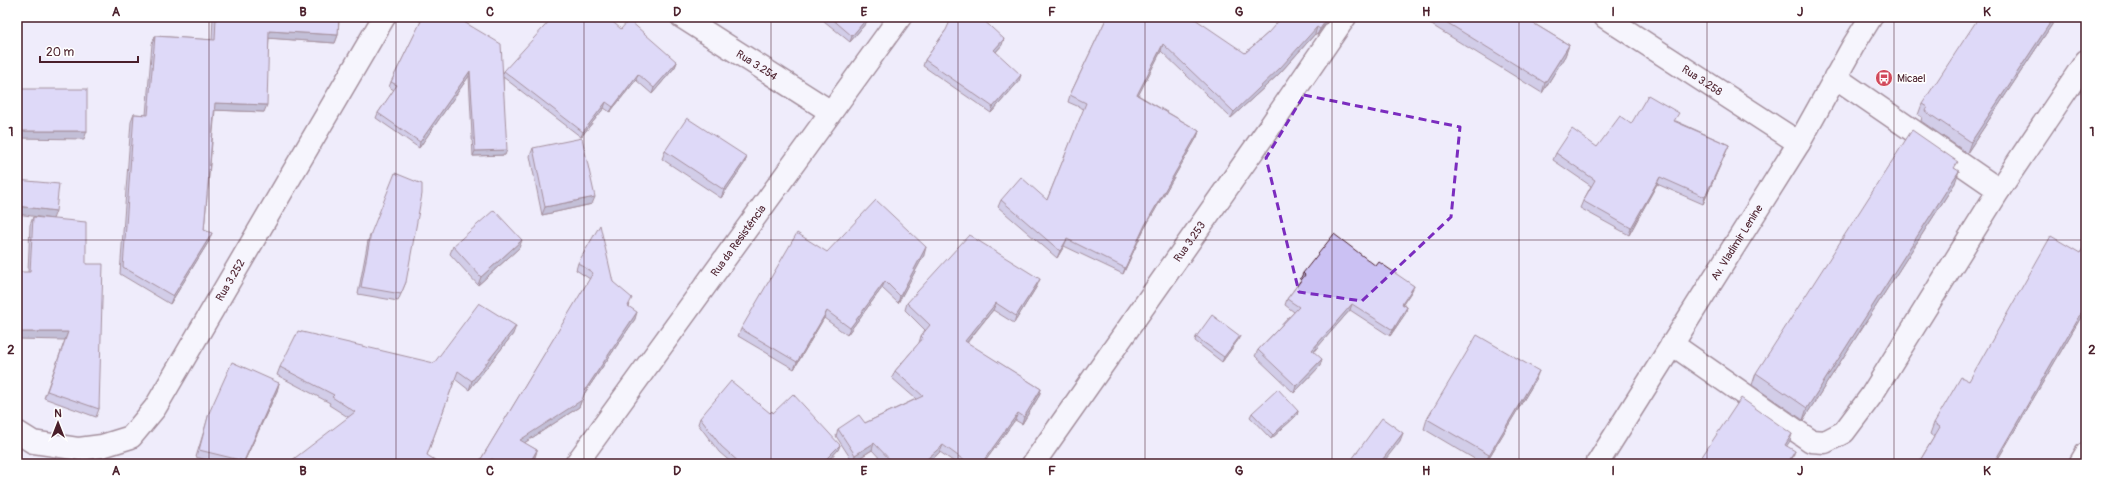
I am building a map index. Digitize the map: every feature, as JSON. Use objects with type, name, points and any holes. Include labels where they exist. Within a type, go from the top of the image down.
[{"type":"street","name":"Rua 3.252","points":[[17,432],[33,442],[79,449],[102,446],[131,437],[155,408],[384,17]]},
{"type":"street","name":"Rua 3.254","points":[[682,17],[831,112]]},
{"type":"street","name":"Rua da Resistência","points":[[576,464],[900,17]]},
{"type":"street","name":"Rua 3.253","points":[[1033,464],[1270,128],[1344,17]]},
{"type":"street","name":"Rua 3.258","points":[[1606,17],[1799,143]]},
{"type":"street","name":"Av. Vladimir Lenine","points":[[1597,464],[1799,143],[1835,77],[1871,17]]},
{"type":"street","points":[[1672,344],[1811,441],[1825,442],[1844,432],[1871,396],[1999,190],[2086,61]]},
{"type":"street","points":[[1835,77],[1999,190]]},
{"type":"street","points":[[2080,464],[2086,454]]},
{"type":"highlighted area","points":[[1304,95],[1460,127],[1451,217],[1362,301],[1299,292],[1266,158]]},
{"type":"building","points":[[216,17],[339,17],[338,35],[269,31],[267,105],[215,103],[204,230],[212,233],[173,296],[123,267],[134,114],[148,115],[155,36],[215,40]]},
{"type":"building","points":[[423,17],[468,17],[464,22],[501,44],[507,150],[475,151],[470,71],[420,142],[378,113],[397,85],[391,82]]},
{"type":"building","points":[[553,17],[607,17],[621,29],[629,20],[677,62],[654,88],[638,74],[613,107],[606,102],[583,132],[504,71]]},
{"type":"building","points":[[830,17],[868,17],[852,36]]},
{"type":"building","points":[[952,17],[980,17],[1004,39],[994,50],[1021,75],[993,107],[925,60],[946,30]]},
{"type":"building","points":[[1107,17],[1192,17],[1245,53],[1268,33],[1282,17],[1328,17],[1320,29],[1317,27],[1281,67],[1234,112],[1163,44],[1137,95],[1199,131],[1145,225],[1125,268],[1067,239],[1060,251],[1001,200],[1021,177],[1047,200],[1086,103],[1070,95]]},
{"type":"building","points":[[1438,17],[1523,17],[1569,45],[1545,83]]},
{"type":"building","points":[[1979,17],[2054,17],[1971,142],[1925,111],[1927,107],[1922,104]]},
{"type":"building","points":[[17,89],[87,89],[87,131],[17,131]]},
{"type":"building","points":[[1648,95],[1679,113],[1674,121],[1729,145],[1705,197],[1660,177],[1631,228],[1583,201],[1595,180],[1556,153],[1572,129],[1597,147],[1620,116],[1631,124]]},
{"type":"building","points":[[687,118],[747,157],[724,190],[665,151]]},
{"type":"building","points":[[1912,130],[1958,162],[1954,168],[1959,171],[1807,408],[1756,373]]},
{"type":"building","points":[[582,138],[595,197],[545,207],[533,148]]},
{"type":"building","points":[[395,173],[422,184],[422,194],[406,282],[401,294],[361,287],[371,233]]},
{"type":"building","points":[[17,180],[59,184],[56,211],[17,206]]},
{"type":"building","points":[[876,200],[926,247],[900,296],[885,281],[850,328],[827,311],[797,362],[741,329],[797,233],[827,252]]},
{"type":"building","points":[[494,210],[522,240],[481,277],[453,246]]},
{"type":"building","points":[[33,217],[86,222],[86,264],[103,264],[99,409],[47,391],[68,332],[17,332],[17,272],[30,272]]},
{"type":"building","points":[[600,225],[613,282],[632,298],[628,306],[637,312],[587,387],[582,400],[520,440],[537,450],[529,464],[501,464],[492,459],[484,464],[478,464],[593,273],[578,263]]},
{"type":"building","points":[[1334,234],[1376,266],[1379,262],[1414,286],[1402,304],[1407,307],[1393,330],[1352,304],[1312,350],[1322,359],[1296,386],[1258,350],[1299,307],[1287,299],[1305,275],[1303,273]]},
{"type":"building","points":[[969,235],[1040,279],[1016,316],[996,303],[965,341],[1041,389],[1024,417],[1018,413],[981,464],[969,464],[943,445],[921,464],[894,464],[874,443],[855,455],[838,429],[859,415],[865,423],[923,396],[895,371],[923,338],[921,336],[930,325],[907,303]]},
{"type":"building","points":[[2051,236],[2080,253],[2086,244],[2086,304],[1993,464],[1918,464],[1940,427],[1934,423],[1961,377],[1969,381]]},
{"type":"building","points":[[479,303],[516,326],[472,381],[458,371],[427,455],[441,464],[287,464],[355,412],[332,397],[334,395],[280,367],[298,331],[434,363]]},
{"type":"building","points":[[1212,315],[1240,336],[1224,357],[1196,337]]},
{"type":"building","points":[[1477,335],[1539,371],[1489,455],[1427,419]]},
{"type":"building","points":[[232,362],[279,383],[244,461],[199,450],[209,413]]},
{"type":"building","points":[[731,381],[770,413],[772,411],[773,413],[793,394],[840,445],[821,464],[765,464],[763,462],[761,464],[741,464],[721,446],[700,418]]},
{"type":"building","points":[[1278,389],[1298,411],[1273,435],[1252,413]]},
{"type":"building","points":[[1741,398],[1792,434],[1785,445],[1795,451],[1787,464],[1697,464]]},
{"type":"building","points":[[1382,418],[1403,433],[1379,464],[1353,464],[1350,462]]},
{"type":"place","name":"Micael","points":[[1884,78]]}]
